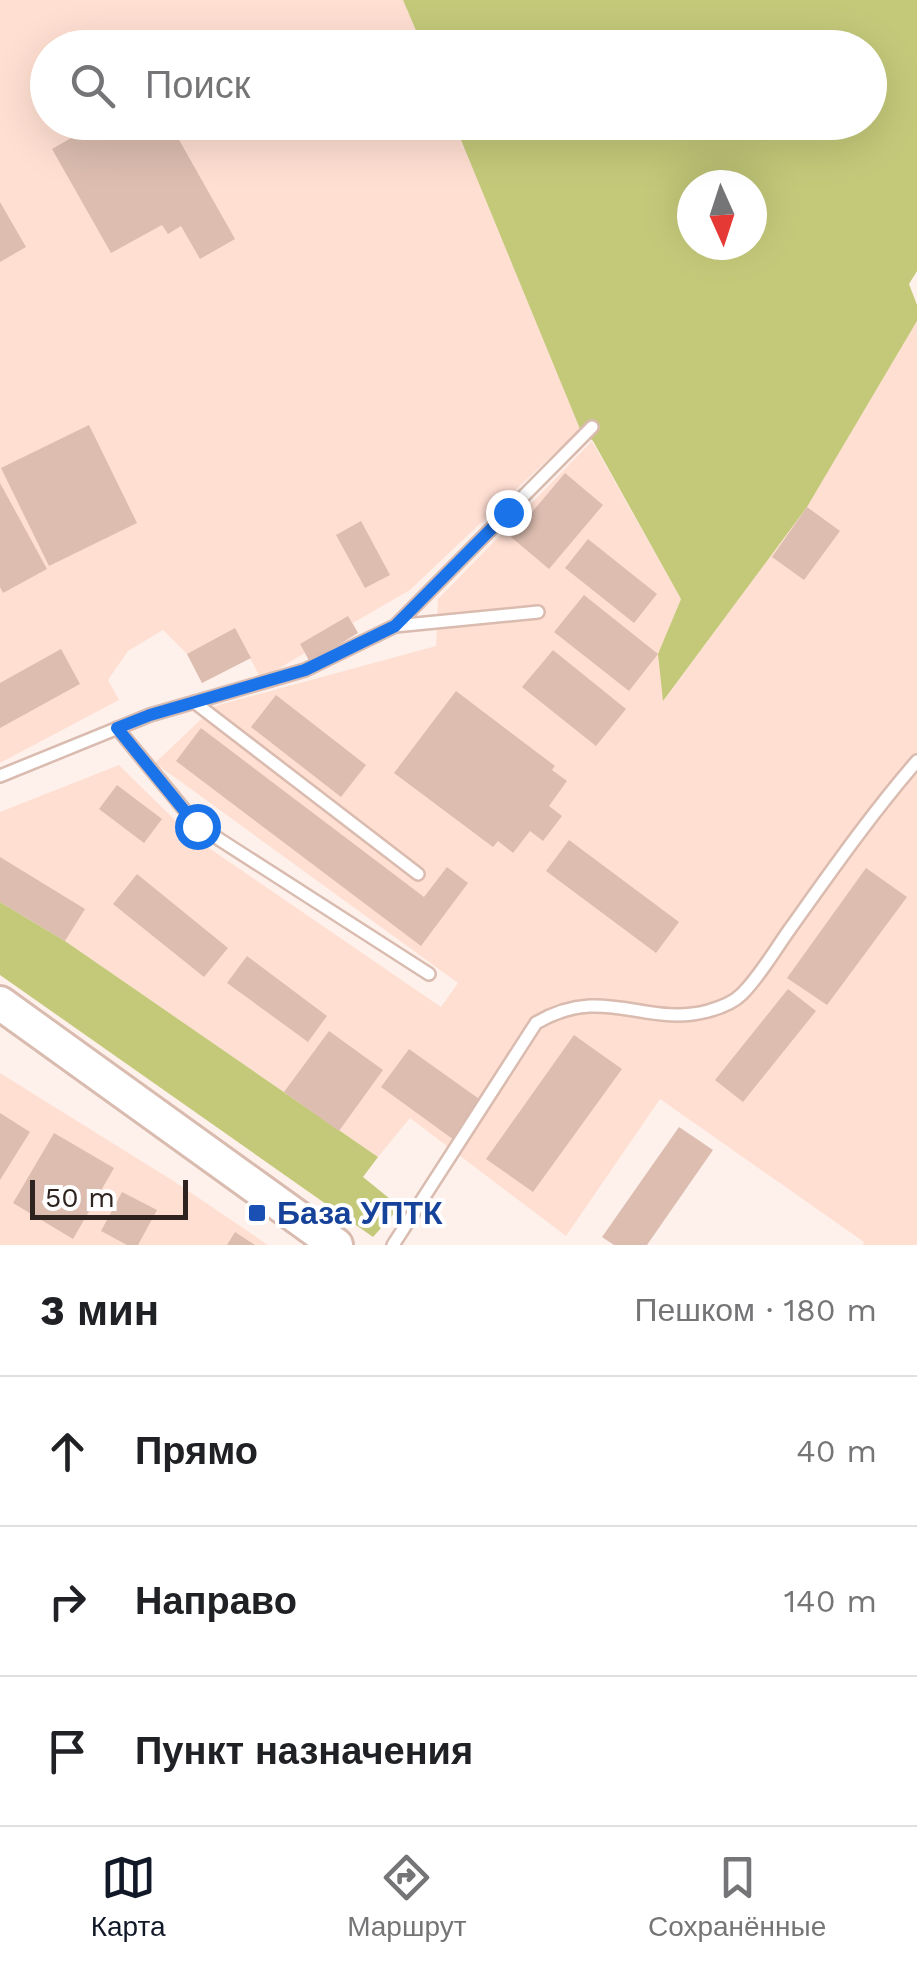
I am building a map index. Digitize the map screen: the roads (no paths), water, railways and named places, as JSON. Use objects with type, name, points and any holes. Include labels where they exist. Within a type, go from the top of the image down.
[{"type":"main road","points":[[0,1004],[336,1245]]},
{"type":"lane","points":[[0,776],[117,728],[305,670],[395,626],[592,427]]},
{"type":"lane","points":[[395,626],[538,612]]},
{"type":"lane","points":[[194,702],[418,874]]},
{"type":"lane","points":[[117,728],[197,826],[428,974]]},
{"type":"lane","points":[[393,1245],[536,1023],[558,1010],[586,1005],[689,1013],[720,1007],[740,996],[917,761]]},
{"type":"place","name":"База УПТК","points":[[257,1213]]}]
